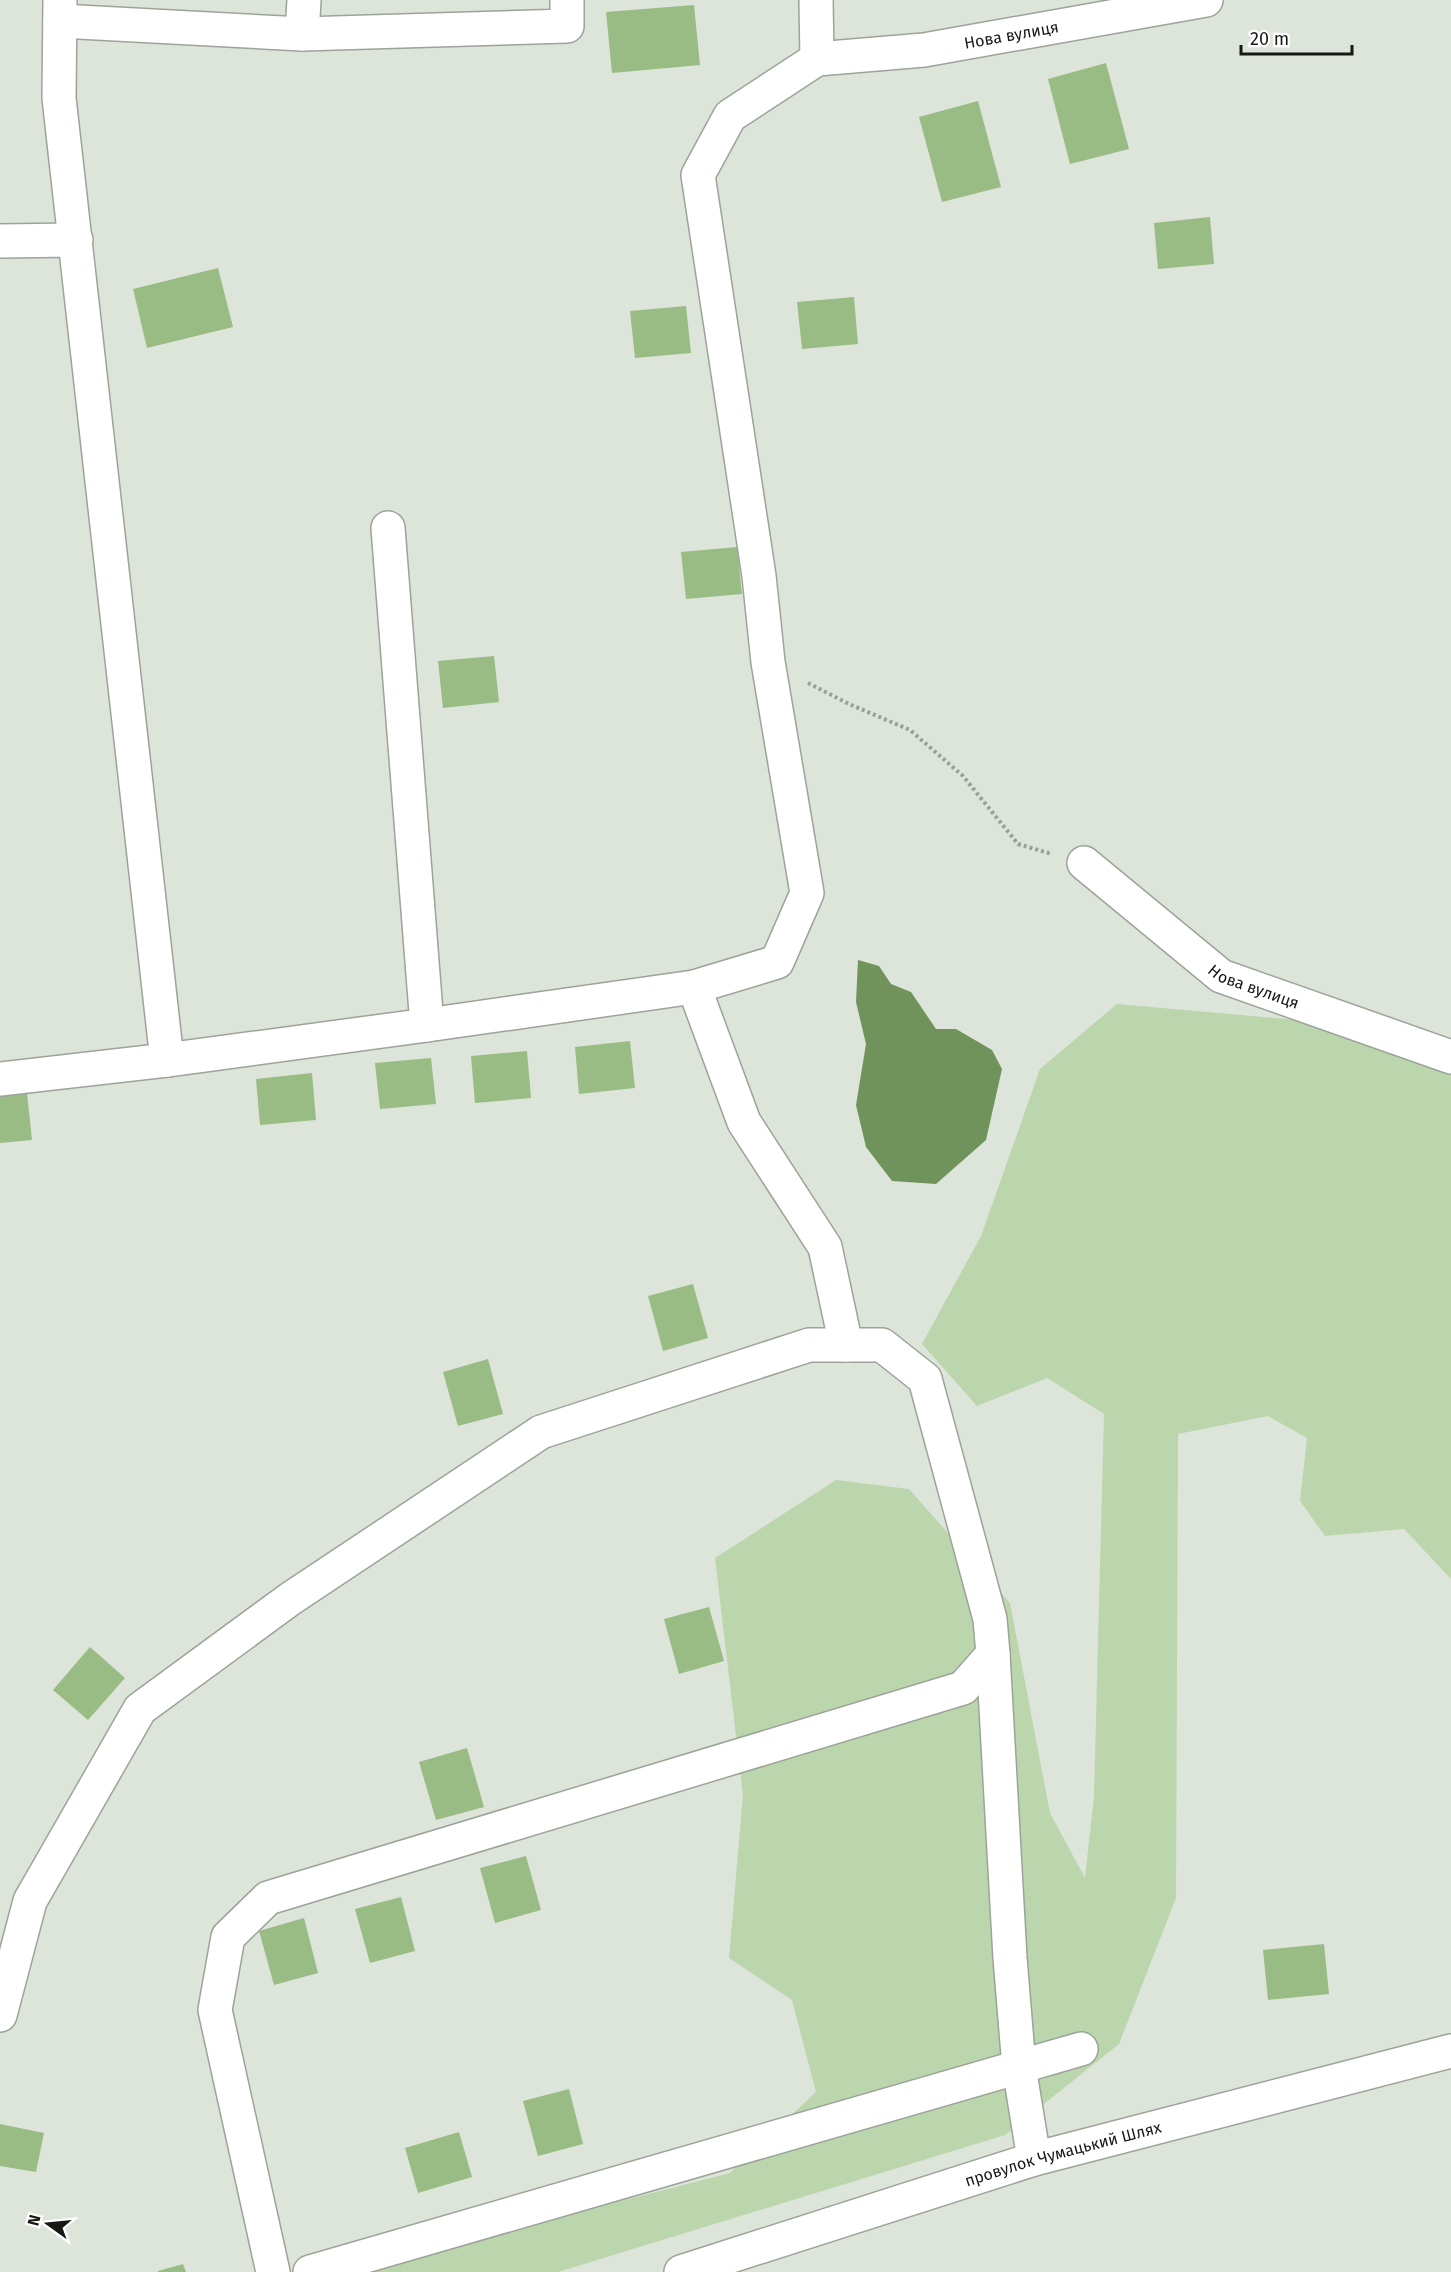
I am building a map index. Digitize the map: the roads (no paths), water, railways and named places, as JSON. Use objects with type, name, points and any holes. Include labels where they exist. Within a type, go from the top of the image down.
[{"type":"street","points":[[302,34],[304,0]]},
{"type":"street","points":[[167,1060],[59,98],[60,11],[302,34],[567,26],[567,0]]},
{"type":"street","points":[[0,1079],[167,1060],[693,987],[777,962],[807,893],[768,662],[759,576],[699,175],[730,116],[817,59],[816,0]]},
{"type":"street","name":"Нова вулиця","points":[[817,59],[924,50],[1206,0]]},
{"type":"street","points":[[0,241],[76,240]]},
{"type":"street","points":[[388,528],[427,1025]]},
{"type":"street","name":"Нова вулиця","points":[[1084,863],[1221,976],[1451,1057]]},
{"type":"street","points":[[693,987],[744,1122],[825,1248],[846,1345]]},
{"type":"street","points":[[0,2015],[30,1901],[140,1709],[290,1599],[541,1432],[809,1345],[882,1345],[925,1379],[990,1619],[1010,1958],[1019,2067],[1034,2159]]},
{"type":"street","points":[[273,2272],[215,2010],[228,1937],[268,1898],[963,1688],[993,1654]]},
{"type":"street","points":[[310,2272],[1081,2049]]},
{"type":"street","name":"провулок Чумацький Шлях","points":[[681,2272],[1034,2159],[1451,2051]]}]
